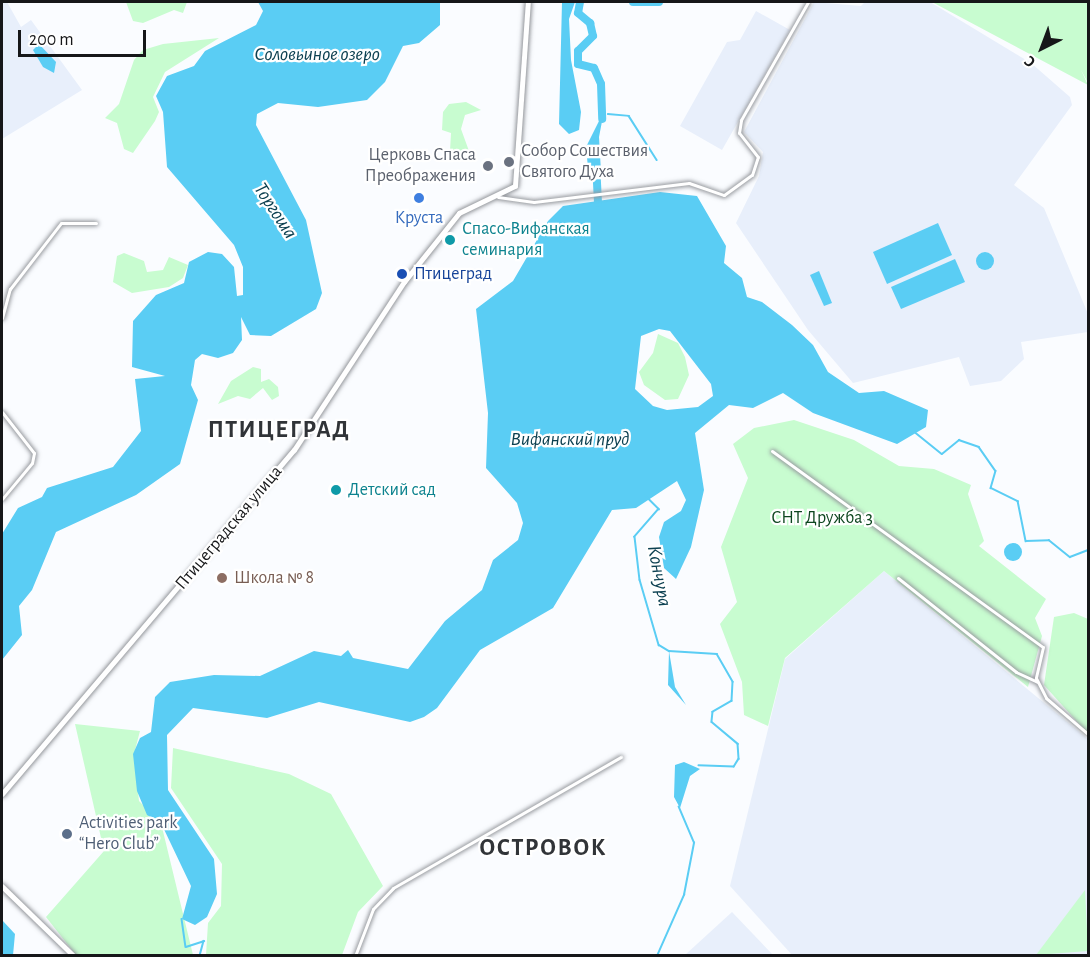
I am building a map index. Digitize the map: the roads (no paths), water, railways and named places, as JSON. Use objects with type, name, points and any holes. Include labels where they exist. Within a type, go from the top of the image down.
[{"type":"street","name":"Птицеградская улица","points":[[2,794],[294,450],[404,282],[459,213],[498,197],[517,182],[528,2]]},
{"type":"street","points":[[498,197],[534,202],[690,183],[724,195],[752,175],[758,157],[739,134],[741,120],[808,2]]},
{"type":"street","points":[[2,318],[10,289],[61,223],[96,224]]},
{"type":"street","points":[[2,412],[34,453],[32,463],[2,499]]},
{"type":"street","points":[[772,451],[1043,647],[1039,683],[1046,698],[1089,734]]},
{"type":"street","points":[[898,578],[1016,672],[1039,683]]},
{"type":"street","points":[[356,956],[373,909],[393,888],[621,757]]},
{"type":"street","points":[[2,886],[74,956]]},
{"type":"water","name":"Соловьиное озеро","points":[[258,2],[440,2],[440,25],[419,43],[403,46],[385,82],[367,100],[318,107],[278,103],[257,114],[256,125],[306,220],[322,293],[316,309],[271,336],[250,335],[241,317],[242,340],[233,353],[218,358],[202,354],[195,360],[191,385],[198,400],[180,464],[136,495],[56,532],[32,590],[19,606],[22,635],[2,660],[2,534],[18,508],[42,497],[47,488],[113,467],[141,431],[135,379],[165,376],[132,367],[133,321],[156,295],[184,283],[189,262],[208,252],[222,254],[234,267],[237,296],[243,295],[243,267],[234,245],[167,167],[163,112],[156,96],[167,76],[194,66],[205,51],[256,25],[263,11]]},
{"type":"water","points":[[562,2],[575,2],[569,19],[571,60],[581,112],[579,130],[569,134],[559,124]]},
{"type":"water","points":[[39,44],[56,62],[54,73],[43,67],[33,50]]},
{"type":"water","points":[[604,111],[599,137],[601,172],[588,168],[586,147]]},
{"type":"water","name":"Вифанский пруд","points":[[660,192],[697,196],[726,246],[724,263],[742,278],[747,297],[762,302],[792,325],[813,345],[828,372],[859,393],[884,391],[928,410],[926,427],[897,444],[813,413],[783,393],[753,408],[729,405],[695,433],[704,490],[691,547],[676,579],[664,568],[659,537],[664,522],[681,511],[686,500],[677,481],[636,508],[612,510],[553,608],[480,650],[437,708],[424,717],[410,722],[319,702],[267,718],[193,708],[167,735],[168,790],[214,859],[217,894],[207,917],[195,925],[182,919],[191,886],[161,823],[147,815],[137,791],[133,754],[140,738],[151,732],[155,697],[170,682],[214,675],[260,676],[314,651],[341,656],[348,650],[353,658],[408,669],[445,621],[482,590],[493,560],[518,540],[523,523],[517,503],[486,468],[488,413],[476,309],[513,281],[548,221],[563,206]],"holes":[[[659,329],[670,331],[711,384],[713,396],[698,407],[667,410],[653,406],[635,389],[641,336]]]},
{"type":"water","points":[[938,223],[952,255],[887,284],[873,252]]},
{"type":"water","points":[[985,252],[991,255],[994,261],[991,267],[985,270],[979,267],[976,261],[979,255]]},
{"type":"water","points":[[955,259],[965,282],[901,309],[891,287]]},
{"type":"water","points":[[819,271],[832,303],[824,306],[810,275]]},
{"type":"water","points":[[1013,543],[1019,546],[1022,552],[1019,558],[1013,561],[1007,558],[1004,552],[1007,546]]},
{"type":"water","points":[[669,651],[675,687],[686,705],[668,685]]},
{"type":"water","points":[[684,762],[700,769],[690,776],[680,808],[674,797],[675,765]]},
{"type":"water","points":[[2,920],[15,934],[13,955],[2,955]]},
{"type":"waterway","name":"Кончура","points":[[580,2],[578,13],[590,23],[593,36],[578,51],[578,64],[594,68],[601,84],[602,119]]},
{"type":"waterway","name":"Кончура","points":[[633,2],[659,2]]},
{"type":"waterway","points":[[608,114],[629,116],[657,160]]},
{"type":"waterway","name":"Кончура","points":[[596,163],[598,203]]},
{"type":"waterway","points":[[916,433],[942,454],[959,440],[979,447],[996,471],[991,488],[1018,501],[1026,541],[1049,540],[1070,557],[1088,550]]},
{"type":"waterway","name":"Кончура","points":[[645,495],[659,509],[635,537],[640,580],[659,645],[669,651],[717,654],[733,682],[732,701],[713,712],[712,722],[738,744],[739,759],[734,767],[699,766]]},
{"type":"waterway","name":"Кончура","points":[[657,956],[684,895],[694,843],[679,807]]},
{"type":"waterway","points":[[182,919],[186,947],[204,941],[200,956]]},
{"type":"place","name":"Собор Сошествия Святого Духа","points":[[509,162]]},
{"type":"place","name":"Церковь Спаса Преображения","points":[[488,166]]},
{"type":"place","name":"Круста","points":[[419,198]]},
{"type":"place","name":"Спасо-Вифанская семинария","points":[[450,240]]},
{"type":"place","name":"Птицеград","points":[[402,274]]},
{"type":"place","name":"Детский сад","points":[[336,490]]},
{"type":"place","name":"Школа № 8","points":[[222,578]]},
{"type":"place","name":"Activities park “Hero Club”","points":[[67,834]]},
{"type":"district","name":"ПТИЦЕГРАД","points":[[279,431]]},
{"type":"district","name":"ОСТРОВОК","points":[[543,849]]},
{"type":"water label","name":"Торгоша","points":[[275,211]]},
{"type":"park label","name":"СНТ Дружба 3","points":[[822,518]]}]
